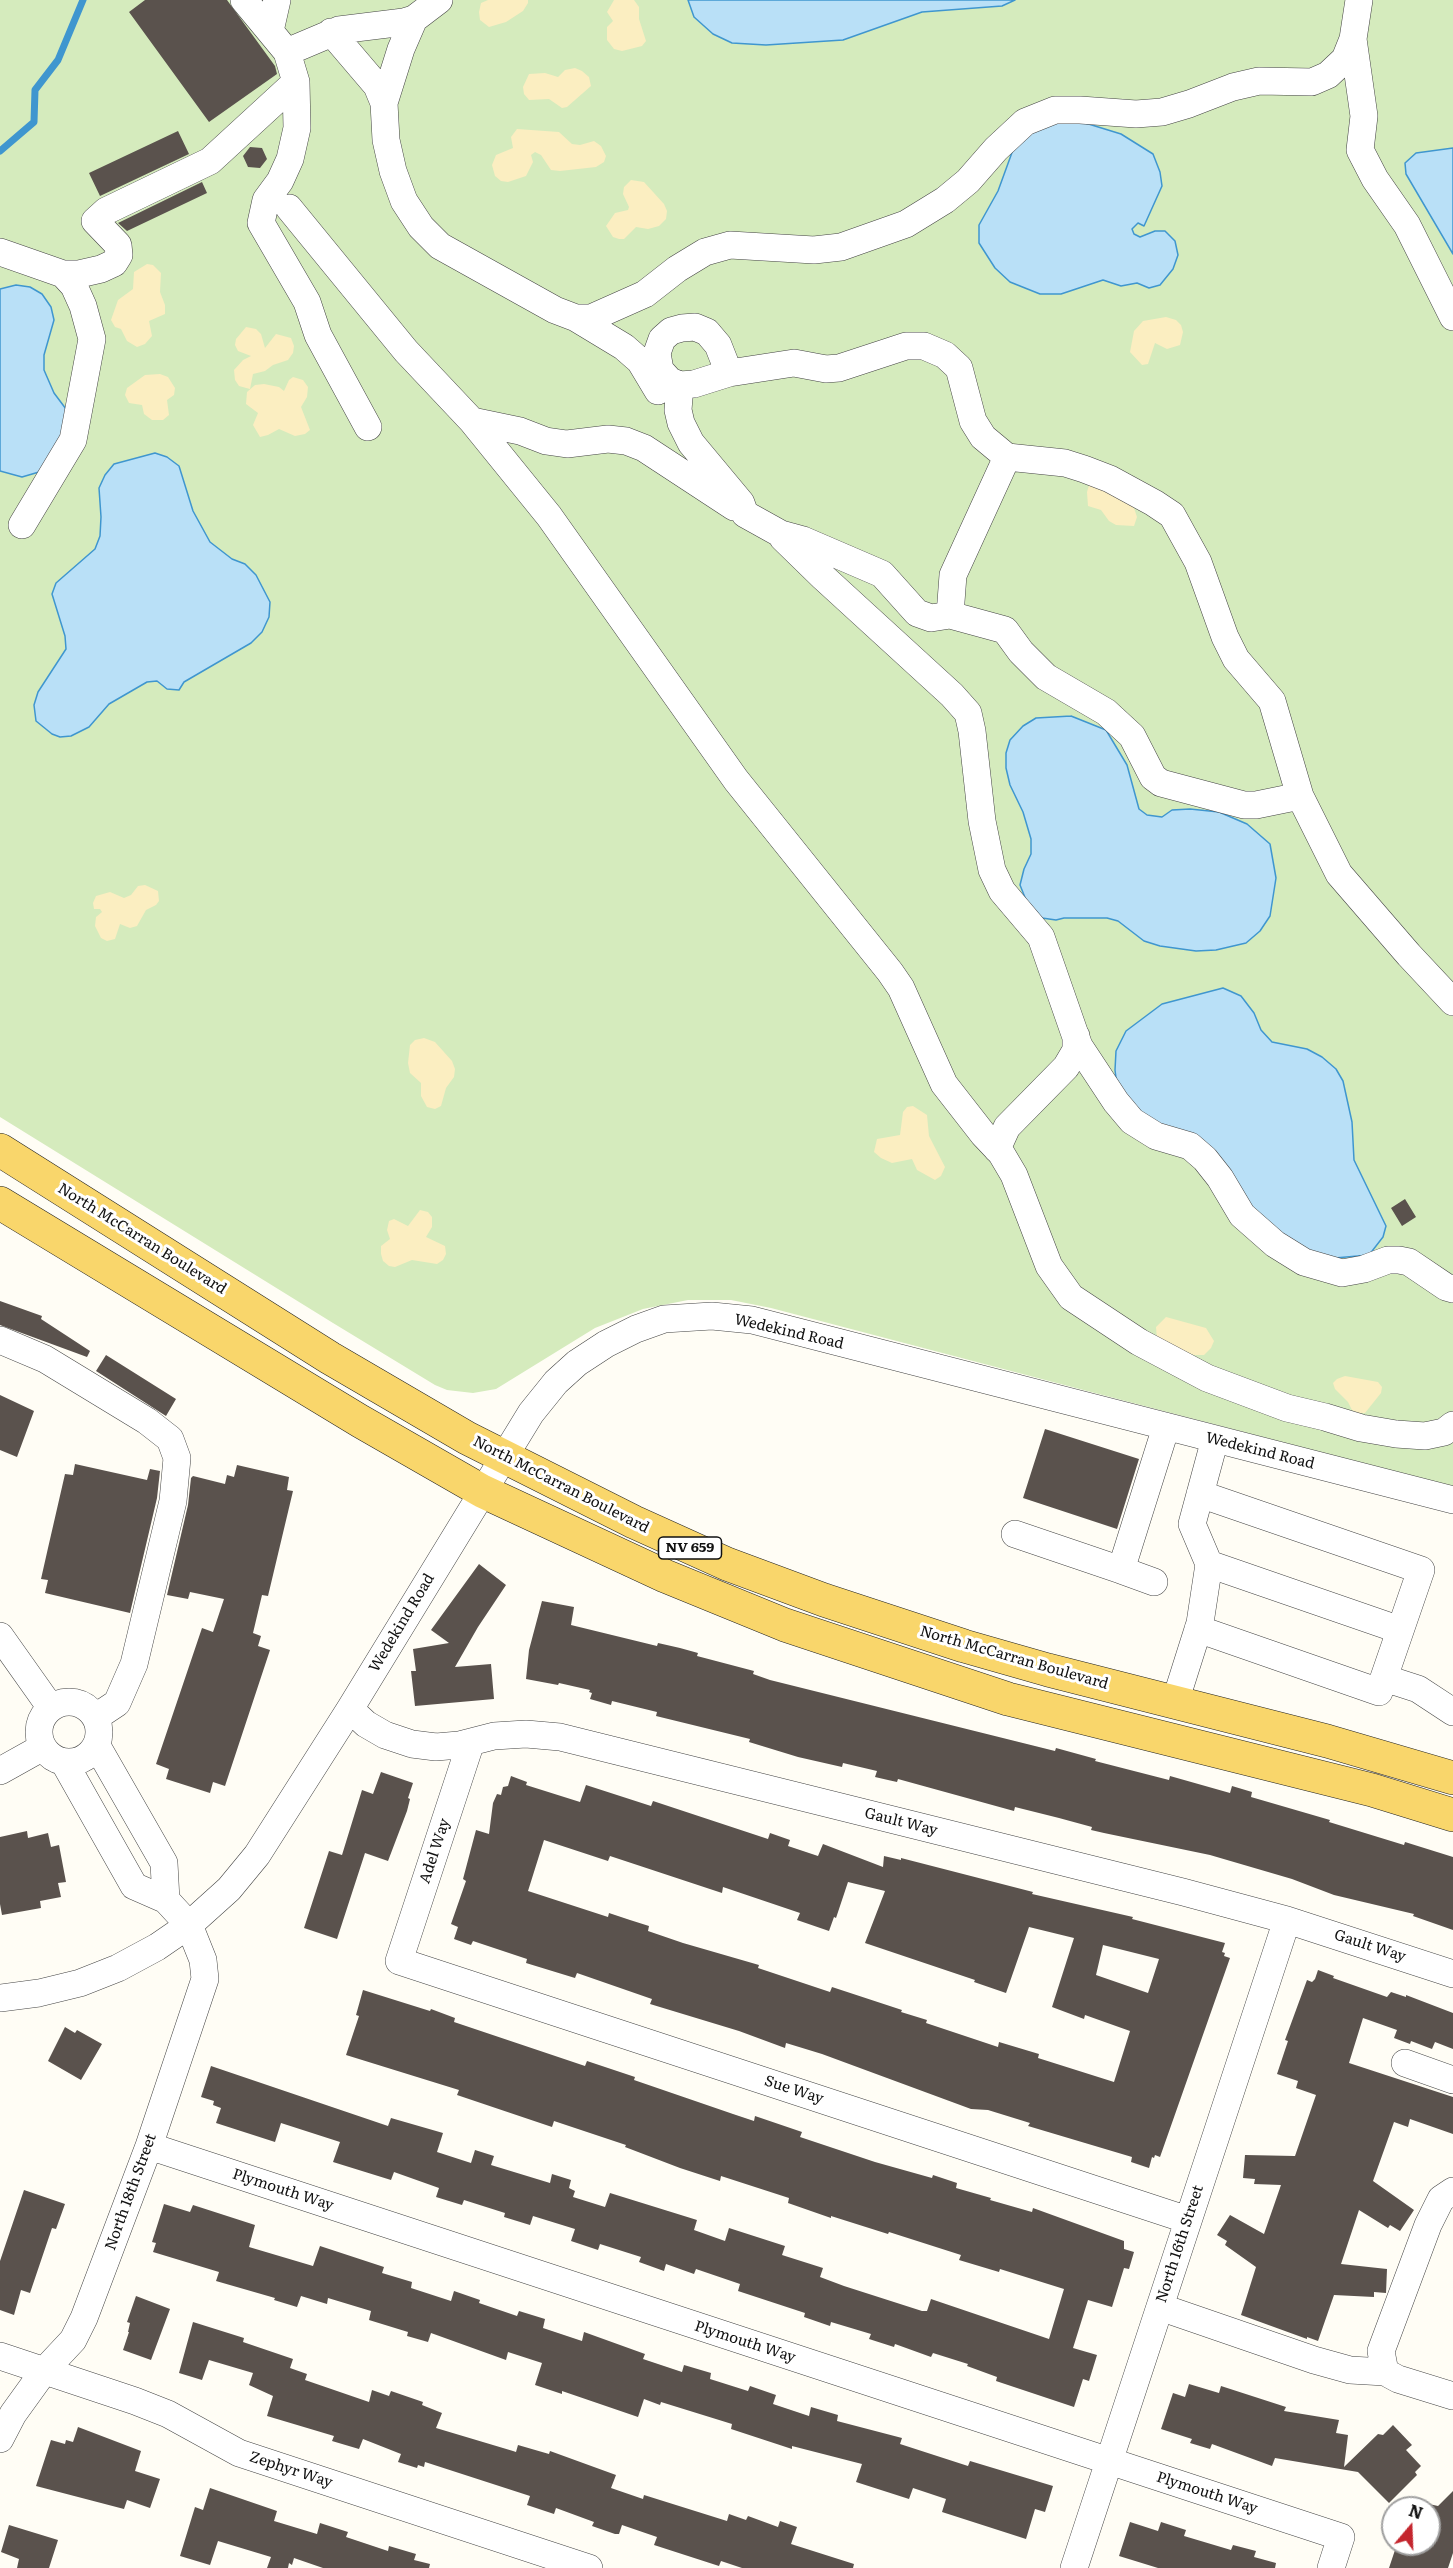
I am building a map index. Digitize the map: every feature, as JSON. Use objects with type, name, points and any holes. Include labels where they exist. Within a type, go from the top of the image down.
[{"type":"main road","name":"North McCarran Boulevard","points":[[0,1150],[330,1358],[503,1457],[634,1522],[727,1564],[825,1600],[964,1646],[1327,1741],[1453,1778]]},
{"type":"main road","name":"NV 659","points":[[0,1203],[350,1415],[483,1491],[664,1576],[785,1625],[1008,1699],[1372,1790],[1453,1815]]},
{"type":"street","points":[[244,0],[278,41],[296,82],[297,128],[290,159],[280,181],[266,200],[261,223],[307,302],[318,335],[368,427]]},
{"type":"street","points":[[277,0],[278,41]]},
{"type":"street","points":[[439,0],[414,19],[400,49],[384,103],[387,140],[393,171],[404,201],[421,227],[440,246],[555,310],[576,318],[624,347],[640,361],[681,423],[691,443],[741,503],[745,514]]},
{"type":"street","points":[[576,318],[591,318],[645,294],[677,269],[705,252],[730,245],[814,250],[841,247],[906,224],[945,200],[968,181],[996,149],[1026,122],[1054,110],[1136,114],[1162,112],[1250,83],[1312,82],[1328,75],[1345,59],[1353,39],[1359,0]]},
{"type":"street","points":[[278,41],[414,19]]},
{"type":"street","points":[[331,32],[376,87],[384,103]]},
{"type":"street","points":[[1353,39],[1364,116],[1360,150],[1375,179],[1407,225],[1453,317]]},
{"type":"street","points":[[0,252],[63,274],[79,274],[101,269],[114,263],[119,255],[118,245],[95,221],[106,212],[210,161],[296,82]]},
{"type":"street","points":[[289,208],[401,345],[472,421],[549,516],[736,780],[890,972],[901,988],[944,1084],[997,1149],[1022,1191],[1049,1266],[1071,1297],[1138,1342],[1242,1393],[1360,1428],[1425,1436],[1444,1432],[1453,1425]]},
{"type":"street","points":[[22,525],[73,440],[92,339],[83,306],[74,286],[63,274]]},
{"type":"street","points":[[729,373],[718,345],[707,332],[694,327],[682,328],[671,331],[662,339],[657,353],[660,370],[670,381],[680,385],[694,384],[729,373],[794,363],[826,369],[838,368],[906,346],[924,346],[945,356],[959,368],[973,421],[983,437],[1007,457],[1065,463],[1084,469],[1110,479],[1172,515],[1198,562],[1225,637],[1236,659],[1272,701],[1300,796],[1339,874],[1453,1002]]},
{"type":"street","points":[[680,385],[678,410],[681,423]]},
{"type":"street","points":[[472,421],[520,431],[546,441],[567,444],[608,439],[626,441],[644,448],[745,514],[779,533],[803,540],[882,574],[917,613],[932,618],[950,615],[1005,630],[1021,652],[1046,676],[1106,712],[1132,736],[1153,777],[1161,783],[1244,805],[1256,805],[1300,796]]},
{"type":"street","points":[[950,615],[953,576],[1007,457]]},
{"type":"street","points":[[779,533],[831,585],[952,695],[968,713],[982,821],[992,870],[1002,891],[1041,937],[1079,1046],[1116,1102],[1132,1121],[1156,1136],[1190,1146],[1220,1178],[1242,1215],[1275,1244],[1304,1262],[1342,1273],[1364,1269],[1388,1260],[1410,1262],[1446,1287],[1453,1289]]},
{"type":"street","points":[[997,1149],[1007,1127],[1066,1067],[1076,1050],[1076,1036]]},
{"type":"street","name":"Wedekind Road","points":[[0,1998],[39,1993],[80,1983],[109,1972],[157,1947],[189,1925],[229,1889],[257,1855],[350,1709],[537,1405],[556,1382],[577,1363],[606,1344],[636,1329],[664,1319],[712,1316],[752,1320],[1453,1500]]},
{"type":"street","points":[[0,1340],[45,1359],[147,1421],[170,1439],[177,1458],[173,1501],[134,1664],[117,1703],[96,1717]]},
{"type":"street","points":[[1121,1570],[1166,1427]]},
{"type":"street","points":[[1175,1702],[1198,1629],[1209,1564],[1192,1524],[1215,1439]]},
{"type":"street","points":[[1198,1629],[1379,1692],[1421,1570],[1200,1494]]},
{"type":"street","points":[[1015,1534],[1154,1582]]},
{"type":"street","points":[[1209,1564],[1400,1630]]},
{"type":"street","points":[[0,1636],[51,1708]]},
{"type":"street","points":[[1384,1678],[1418,1689],[1453,1712]]},
{"type":"street","points":[[0,1771],[53,1755],[72,1763],[86,1758],[97,1746],[100,1732],[96,1717],[89,1709],[70,1702],[51,1708],[41,1722],[39,1731],[53,1755],[115,1852],[134,1886],[166,1900],[189,1925]]},
{"type":"street","name":"Gault Way","points":[[350,1709],[366,1724],[385,1735],[412,1744],[436,1747],[494,1736],[526,1734],[560,1737],[1287,1920],[1453,1974]]},
{"type":"street","name":"Adel Way","points":[[399,1961],[471,1742]]},
{"type":"street","points":[[97,1746],[164,1863],[166,1900]]},
{"type":"street","points":[[115,1852],[146,1833]]},
{"type":"street","name":"North 16th Street","points":[[1074,2568],[1287,1920]]},
{"type":"street","name":"North 18th Street","points":[[0,2439],[13,2414],[44,2371],[73,2340],[84,2318],[148,2146],[205,1979],[201,1954],[189,1925]]},
{"type":"street","name":"Sue Way","points":[[399,1961],[1188,2220]]},
{"type":"street","points":[[1405,2063],[1453,2080]]},
{"type":"street","name":"Plymouth Way","points":[[148,2146],[1341,2537],[1331,2568]]},
{"type":"street","points":[[1385,2372],[1381,2351],[1428,2225],[1441,2199],[1453,2191]]},
{"type":"street","points":[[1160,2307],[1314,2360],[1350,2370],[1385,2372],[1398,2379],[1453,2396]]},
{"type":"street","name":"Zephyr Way","points":[[0,2356],[146,2405],[239,2453],[589,2568]]},
{"type":"green space","points":[[0,0],[1453,0],[1453,1487],[771,1308],[731,1300],[688,1300],[643,1309],[595,1328],[496,1389],[473,1393],[447,1390],[333,1323],[0,1117]]},
{"type":"sand","points":[[488,0],[528,0],[528,3],[523,11],[506,22],[489,27],[480,20],[479,12],[481,3]]},
{"type":"sand","points":[[614,0],[634,0],[639,7],[639,19],[646,41],[642,46],[622,51],[614,49],[607,40],[607,27],[613,21],[607,12]]},
{"type":"sand","points":[[575,68],[589,77],[591,86],[567,107],[562,108],[549,99],[529,100],[524,94],[523,87],[529,74],[545,73],[558,77],[565,70]]},
{"type":"sand","points":[[517,129],[559,132],[572,144],[580,145],[594,141],[601,146],[606,156],[604,162],[596,167],[551,170],[541,155],[535,152],[531,155],[533,162],[526,176],[508,182],[501,181],[495,176],[492,165],[496,155],[513,148],[511,137]]},
{"type":"sand","points":[[631,180],[644,182],[664,204],[667,211],[666,219],[659,226],[648,229],[636,227],[624,239],[619,239],[613,237],[606,226],[615,213],[628,210],[629,207],[623,194],[624,187]]},
{"type":"sand","points":[[147,264],[153,265],[161,273],[160,292],[165,305],[165,314],[149,321],[152,336],[145,344],[137,347],[127,341],[121,329],[115,327],[111,320],[118,300],[133,289],[134,272]]},
{"type":"sand","points":[[1166,317],[1176,320],[1181,325],[1183,332],[1180,345],[1167,349],[1155,343],[1148,364],[1142,365],[1130,352],[1134,331],[1143,321]]},
{"type":"sand","points":[[246,327],[256,329],[261,334],[265,348],[276,334],[291,338],[294,346],[293,353],[288,360],[253,374],[250,389],[239,386],[235,380],[234,370],[243,360],[251,356],[238,351],[235,345],[236,339]]},
{"type":"sand","points":[[160,374],[168,377],[175,388],[174,395],[167,400],[169,415],[163,420],[152,420],[144,414],[142,405],[129,403],[125,395],[127,388],[145,375]]},
{"type":"sand","points":[[293,377],[303,380],[308,387],[307,397],[301,407],[310,430],[305,434],[295,436],[279,429],[260,437],[253,425],[258,413],[246,404],[247,392],[255,385],[264,384],[279,387],[284,391]]},
{"type":"sand","points":[[1095,482],[1133,505],[1137,517],[1134,526],[1116,525],[1109,521],[1101,510],[1088,506],[1089,485]]},
{"type":"sand","points":[[145,885],[158,891],[159,901],[156,905],[146,910],[137,926],[130,928],[120,924],[115,939],[107,941],[101,938],[95,926],[96,917],[102,912],[100,909],[94,909],[93,903],[96,896],[110,892],[124,898],[131,895],[138,886]]},
{"type":"sand","points":[[424,1038],[435,1042],[452,1061],[455,1069],[454,1077],[446,1088],[441,1106],[435,1109],[427,1107],[421,1096],[421,1083],[410,1073],[408,1063],[410,1045],[415,1040]]},
{"type":"sand","points":[[913,1106],[927,1115],[929,1136],[945,1167],[941,1176],[935,1180],[917,1170],[912,1159],[892,1163],[874,1152],[877,1139],[900,1135],[903,1112],[907,1107]]},
{"type":"sand","points":[[420,1210],[428,1212],[432,1217],[432,1227],[426,1237],[445,1246],[446,1254],[443,1260],[437,1264],[412,1260],[395,1267],[389,1266],[383,1261],[381,1246],[390,1239],[387,1230],[389,1221],[394,1219],[408,1226]]},
{"type":"sand","points":[[1166,1317],[1206,1328],[1214,1341],[1211,1348],[1204,1355],[1194,1355],[1157,1340],[1156,1327]]},
{"type":"sand","points":[[1345,1376],[1378,1382],[1382,1387],[1381,1393],[1365,1413],[1352,1410],[1348,1402],[1335,1389],[1333,1383]]},
{"type":"water","points":[[688,0],[1015,0],[1002,6],[922,12],[843,40],[766,45],[732,43],[713,34],[694,17]]},
{"type":"water","points":[[1059,121],[1082,122],[1121,134],[1153,154],[1160,172],[1162,186],[1144,226],[1138,223],[1132,229],[1134,234],[1140,237],[1155,231],[1165,231],[1175,241],[1178,255],[1173,269],[1160,285],[1149,288],[1137,283],[1121,286],[1103,280],[1061,294],[1040,294],[1010,282],[995,268],[979,243],[979,225],[998,191],[1014,147],[1032,131]]},
{"type":"water","points":[[1453,148],[1453,254],[1406,174],[1405,163],[1416,153]]},
{"type":"water","points":[[16,285],[30,287],[42,294],[51,307],[54,320],[44,355],[44,370],[54,393],[69,413],[69,428],[39,472],[22,477],[0,471],[0,289]]},
{"type":"water","points":[[155,453],[167,457],[179,466],[193,511],[210,542],[232,559],[245,564],[256,575],[270,602],[269,617],[262,632],[251,643],[184,682],[179,690],[167,689],[157,681],[147,682],[109,704],[89,727],[71,736],[60,737],[52,734],[36,721],[34,705],[38,692],[66,649],[65,636],[52,594],[56,583],[95,549],[100,536],[99,488],[105,475],[114,464]]},
{"type":"water","points":[[1071,716],[1106,730],[1127,765],[1139,809],[1147,815],[1162,817],[1172,810],[1190,809],[1219,812],[1247,824],[1270,844],[1276,878],[1270,916],[1260,931],[1246,943],[1216,950],[1196,951],[1160,946],[1144,941],[1118,921],[1107,918],[1056,920],[1042,918],[1026,900],[1020,885],[1031,854],[1031,839],[1023,812],[1010,785],[1006,768],[1006,753],[1010,740],[1023,726],[1036,718]]},
{"type":"water","points":[[1223,988],[1241,996],[1254,1013],[1261,1030],[1272,1042],[1307,1049],[1322,1057],[1336,1069],[1343,1081],[1352,1122],[1354,1160],[1386,1226],[1383,1237],[1369,1255],[1335,1258],[1292,1246],[1164,1137],[1117,1086],[1116,1051],[1126,1031],[1162,1004]]},
{"type":"building","points":[[145,0],[227,0],[275,66],[277,74],[209,122],[129,12]]},
{"type":"building","points":[[178,131],[189,154],[100,196],[89,173]]},
{"type":"building","points":[[250,147],[262,148],[267,159],[260,168],[248,167],[243,156]]},
{"type":"building","points":[[202,182],[207,193],[127,231],[118,223]]},
{"type":"building","points":[[1405,1199],[1416,1217],[1402,1226],[1391,1208]]},
{"type":"building","points":[[0,1301],[42,1316],[41,1319],[90,1351],[87,1357],[0,1325]]},
{"type":"building","points":[[106,1355],[176,1399],[166,1416],[96,1371]]},
{"type":"building","points":[[0,1395],[34,1411],[17,1457],[0,1450]]},
{"type":"building","points":[[1045,1429],[1139,1459],[1117,1529],[1023,1498]]},
{"type":"building","points":[[75,1464],[147,1480],[150,1469],[160,1471],[157,1498],[130,1613],[45,1593],[48,1580],[41,1579],[65,1474],[73,1475]]},
{"type":"building","points":[[237,1465],[289,1477],[287,1490],[293,1491],[268,1596],[262,1595],[253,1633],[261,1636],[258,1646],[270,1650],[225,1786],[213,1782],[210,1793],[166,1779],[169,1769],[156,1764],[202,1628],[213,1632],[224,1599],[190,1592],[188,1599],[167,1595],[188,1505],[191,1478],[193,1476],[225,1484],[227,1475],[234,1477]]},
{"type":"building","points":[[479,1564],[506,1585],[455,1667],[491,1664],[494,1699],[415,1706],[411,1671],[416,1671],[413,1649],[449,1643],[431,1630]]},
{"type":"building","points":[[542,1601],[574,1607],[571,1625],[657,1646],[658,1643],[680,1648],[698,1653],[697,1656],[754,1671],[753,1674],[770,1680],[1055,1751],[1056,1748],[1096,1759],[1095,1761],[1169,1780],[1170,1776],[1230,1793],[1232,1786],[1252,1792],[1251,1797],[1404,1845],[1405,1842],[1453,1857],[1453,1930],[1413,1916],[1414,1914],[1334,1895],[1292,1879],[1210,1855],[1091,1830],[1092,1827],[1059,1818],[1015,1807],[1014,1811],[898,1779],[897,1782],[875,1777],[877,1771],[843,1763],[842,1767],[798,1757],[749,1742],[750,1739],[656,1716],[657,1712],[612,1701],[611,1705],[590,1699],[592,1693],[589,1692],[590,1690],[526,1679],[529,1650]]},
{"type":"building","points":[[381,1772],[413,1783],[407,1811],[388,1861],[365,1853],[337,1939],[304,1928],[329,1851],[342,1855],[362,1790],[373,1794]]},
{"type":"building","points":[[511,1776],[527,1782],[526,1785],[580,1802],[586,1785],[651,1806],[653,1801],[768,1839],[770,1833],[790,1840],[788,1846],[818,1856],[823,1844],[883,1867],[884,1856],[901,1860],[901,1858],[1033,1892],[1032,1894],[1133,1917],[1132,1919],[1225,1943],[1222,1952],[1225,1953],[1224,1956],[1230,1958],[1160,2157],[1155,2155],[1154,2158],[1152,2157],[1149,2168],[1131,2162],[1132,2157],[1028,2126],[1030,2123],[988,2110],[971,2109],[822,2054],[786,2043],[785,2048],[739,2031],[650,2004],[652,1999],[577,1973],[575,1978],[526,1963],[527,1959],[473,1941],[471,1945],[454,1939],[458,1927],[451,1924],[466,1881],[463,1879],[476,1830],[489,1834],[493,1803],[497,1794],[501,1795],[503,1787],[508,1786]],"holes":[[[544,1840],[608,1861],[610,1856],[722,1893],[723,1887],[800,1913],[797,1920],[829,1931],[834,1917],[836,1918],[848,1882],[885,1891],[865,1943],[975,1980],[974,1982],[1006,1993],[1029,1927],[1074,1938],[1052,2007],[1084,2019],[1085,2015],[1130,2031],[1114,2082],[1038,2058],[1039,2054],[999,2042],[998,2047],[926,2023],[927,2020],[901,2012],[902,2010],[832,1987],[830,1992],[758,1968],[759,1965],[683,1943],[648,1931],[649,1926],[609,1913],[608,1917],[528,1891]],[[1103,1945],[1159,1959],[1148,1993],[1096,1975]]]},
{"type":"building","points":[[27,1831],[28,1838],[48,1833],[51,1847],[59,1845],[66,1882],[58,1883],[61,1897],[40,1901],[41,1908],[2,1915],[0,1837]]},
{"type":"building","points":[[1318,1970],[1334,1976],[1333,1978],[1387,1997],[1391,1992],[1406,1997],[1406,1995],[1453,2013],[1453,2049],[1435,2042],[1432,2049],[1411,2041],[1410,2044],[1394,2038],[1397,2030],[1363,2018],[1349,2063],[1453,2097],[1453,2134],[1410,2119],[1408,2127],[1394,2122],[1373,2181],[1414,2210],[1400,2231],[1390,2225],[1388,2228],[1359,2210],[1341,2264],[1387,2269],[1386,2293],[1374,2292],[1374,2297],[1334,2295],[1318,2341],[1241,2315],[1256,2267],[1225,2245],[1227,2241],[1217,2235],[1230,2215],[1264,2234],[1281,2185],[1254,2184],[1255,2179],[1243,2178],[1245,2155],[1295,2156],[1316,2095],[1296,2088],[1298,2081],[1277,2074],[1288,2041],[1285,2040],[1307,1980],[1312,1982]]},
{"type":"building","points":[[363,1990],[430,2011],[431,2009],[455,2018],[454,2022],[585,2066],[587,2061],[635,2077],[634,2080],[754,2121],[755,2116],[802,2132],[800,2137],[875,2162],[932,2178],[933,2175],[957,2183],[956,2188],[991,2198],[990,2200],[1032,2212],[1033,2208],[1124,2241],[1124,2249],[1134,2252],[1129,2269],[1124,2268],[1112,2307],[1088,2300],[1073,2348],[1097,2355],[1089,2381],[1083,2379],[1074,2407],[996,2381],[997,2377],[967,2366],[968,2364],[933,2353],[931,2357],[895,2344],[894,2347],[869,2339],[871,2334],[831,2322],[830,2326],[804,2317],[805,2313],[738,2291],[740,2284],[696,2269],[694,2274],[666,2264],[664,2271],[639,2262],[641,2257],[600,2244],[598,2250],[571,2241],[575,2229],[533,2216],[530,2225],[504,2217],[505,2213],[464,2200],[462,2205],[436,2197],[439,2188],[394,2172],[391,2180],[333,2162],[340,2142],[281,2123],[275,2142],[216,2123],[221,2108],[213,2105],[214,2101],[201,2097],[211,2066],[388,2126],[391,2118],[443,2133],[437,2152],[471,2163],[475,2150],[494,2156],[491,2165],[550,2183],[552,2174],[571,2180],[569,2188],[575,2191],[573,2197],[605,2207],[610,2193],[697,2220],[694,2230],[725,2241],[729,2228],[785,2246],[782,2255],[823,2268],[820,2277],[844,2286],[922,2311],[927,2311],[931,2299],[1049,2339],[1064,2289],[1000,2269],[999,2272],[959,2260],[961,2255],[889,2232],[888,2234],[831,2216],[831,2218],[788,2203],[789,2198],[721,2176],[720,2181],[680,2168],[625,2147],[626,2145],[554,2121],[552,2127],[457,2095],[459,2090],[346,2055],[359,2016],[356,2015]]},
{"type":"building","points":[[65,2027],[75,2033],[77,2030],[102,2044],[81,2080],[48,2061]]},
{"type":"building","points":[[24,2190],[65,2204],[56,2229],[52,2228],[30,2293],[21,2290],[14,2315],[0,2310],[0,2261]]},
{"type":"building","points":[[164,2204],[190,2212],[193,2205],[255,2225],[249,2247],[313,2266],[320,2246],[384,2267],[382,2273],[412,2282],[411,2288],[451,2301],[454,2291],[480,2300],[479,2303],[517,2316],[519,2311],[545,2319],[543,2328],[582,2341],[584,2332],[645,2354],[643,2359],[682,2372],[684,2365],[711,2373],[710,2379],[748,2391],[750,2386],[776,2395],[773,2404],[809,2416],[811,2407],[838,2415],[837,2421],[902,2438],[900,2444],[968,2466],[970,2461],[1053,2486],[1045,2512],[1035,2509],[1026,2539],[942,2512],[946,2499],[913,2488],[909,2499],[856,2482],[862,2464],[792,2446],[792,2449],[731,2429],[732,2424],[661,2402],[660,2405],[644,2399],[638,2417],[562,2391],[562,2394],[535,2385],[542,2363],[508,2352],[506,2360],[431,2333],[428,2342],[407,2336],[408,2332],[369,2320],[371,2311],[328,2298],[327,2304],[301,2296],[297,2307],[274,2300],[275,2298],[216,2281],[219,2272],[153,2252],[156,2243],[152,2242]]},
{"type":"building","points":[[136,2296],[170,2309],[151,2360],[123,2350],[129,2332],[130,2323],[127,2322]]},
{"type":"building","points":[[193,2322],[244,2338],[243,2342],[293,2359],[290,2368],[307,2374],[305,2380],[369,2402],[372,2390],[389,2396],[391,2391],[423,2402],[422,2405],[442,2413],[436,2428],[516,2452],[518,2445],[549,2454],[550,2451],[616,2475],[611,2488],[643,2499],[644,2495],[727,2521],[729,2514],[746,2520],[748,2516],[778,2527],[780,2521],[797,2527],[791,2544],[854,2564],[853,2568],[742,2568],[721,2561],[719,2566],[654,2545],[657,2537],[622,2525],[619,2534],[615,2534],[592,2526],[594,2522],[556,2508],[554,2514],[527,2505],[530,2496],[425,2462],[424,2467],[418,2465],[417,2468],[398,2462],[401,2454],[363,2439],[359,2449],[332,2441],[334,2436],[267,2416],[273,2396],[249,2385],[253,2373],[209,2360],[202,2380],[179,2373]]},
{"type":"building","points":[[1189,2384],[1219,2393],[1221,2386],[1286,2407],[1284,2411],[1339,2420],[1336,2433],[1348,2435],[1344,2467],[1378,2434],[1383,2435],[1393,2425],[1412,2445],[1406,2450],[1421,2466],[1415,2472],[1417,2475],[1396,2496],[1382,2496],[1358,2472],[1275,2458],[1272,2466],[1212,2444],[1210,2449],[1190,2443],[1192,2439],[1161,2429],[1173,2393],[1185,2397]]},
{"type":"building","points":[[78,2427],[141,2451],[135,2471],[160,2479],[150,2508],[127,2500],[124,2509],[36,2486],[51,2440],[65,2444],[66,2440],[73,2442]]},
{"type":"building","points":[[210,2488],[277,2511],[274,2521],[317,2534],[320,2523],[348,2532],[346,2537],[388,2551],[389,2546],[416,2554],[414,2560],[430,2564],[429,2568],[323,2568],[294,2558],[292,2565],[289,2563],[288,2568],[267,2568],[271,2557],[218,2541],[210,2565],[180,2556],[195,2507],[203,2510]]},
{"type":"building","points":[[1453,2491],[1453,2553],[1448,2568],[1389,2568],[1393,2556],[1441,2556],[1441,2503]]},
{"type":"building","points":[[1130,2522],[1158,2531],[1161,2522],[1186,2530],[1184,2536],[1231,2550],[1233,2545],[1256,2551],[1254,2557],[1276,2563],[1275,2568],[1158,2568],[1119,2556]]},
{"type":"building","points":[[9,2525],[58,2540],[49,2568],[17,2568],[19,2559],[1,2552]]},
{"type":"waterway","points":[[0,151],[34,122],[35,90],[58,60],[83,0]]}]
